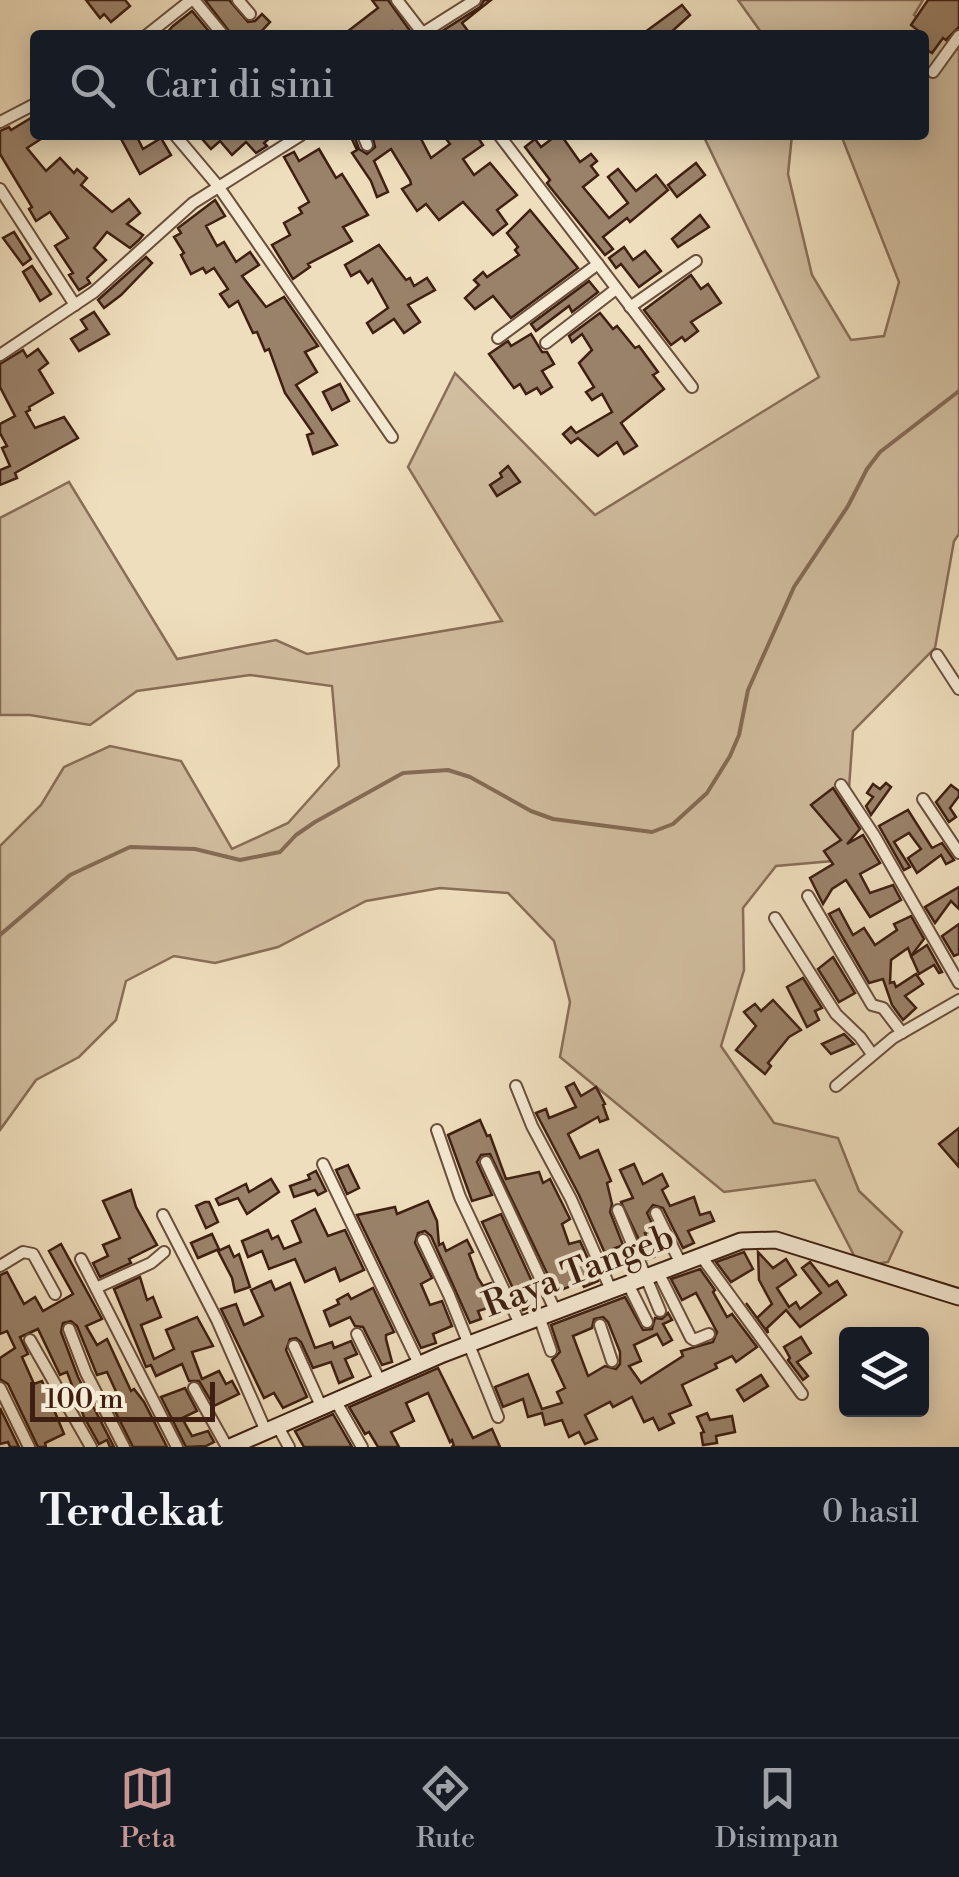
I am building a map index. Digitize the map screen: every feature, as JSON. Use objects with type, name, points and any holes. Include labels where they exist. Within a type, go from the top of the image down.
[{"type":"street","points":[[153,30],[192,0],[219,30]]},
{"type":"street","points":[[238,0],[250,14]]},
{"type":"street","points":[[397,0],[420,30]]},
{"type":"street","points":[[429,30],[475,0]]},
{"type":"street","points":[[933,72],[959,36]]},
{"type":"street","points":[[0,122],[30,107]]},
{"type":"street","points":[[178,140],[218,186],[392,437]]},
{"type":"street","points":[[0,355],[94,292],[174,218],[293,140]]},
{"type":"street","points":[[503,140],[692,388]]},
{"type":"street","points":[[0,189],[75,305]]},
{"type":"street","points":[[630,307],[696,261]]},
{"type":"street","points":[[498,338],[598,264]]},
{"type":"street","points":[[546,343],[616,288]]},
{"type":"street","points":[[937,655],[959,687]]},
{"type":"street","points":[[841,785],[959,982]]},
{"type":"street","points":[[923,799],[959,854]]},
{"type":"street","points":[[808,896],[872,1005],[884,1008],[902,1032]]},
{"type":"street","points":[[775,918],[836,1014],[872,1054]]},
{"type":"street","points":[[836,1086],[902,1032],[959,1000]]},
{"type":"street","points":[[516,1086],[611,1290]]},
{"type":"street","points":[[437,1130],[460,1196],[520,1324]]},
{"type":"street","points":[[486,1162],[555,1310]]},
{"type":"street","points":[[324,1164],[419,1364]]},
{"type":"street","points":[[618,1210],[692,1339],[710,1334]]},
{"type":"street","points":[[656,1212],[681,1264]]},
{"type":"street","points":[[163,1215],[271,1427],[289,1447]]},
{"type":"street","points":[[423,1240],[498,1417]]},
{"type":"street","name":"Raya Tangeb","points":[[231,1447],[419,1364],[740,1241],[776,1240],[959,1297]]},
{"type":"street","points":[[0,1266],[23,1252],[33,1254],[56,1294]]},
{"type":"street","points":[[96,1288],[150,1263],[164,1252]]},
{"type":"street","points":[[700,1256],[802,1394]]},
{"type":"street","points":[[81,1259],[177,1447]]},
{"type":"street","points":[[652,1275],[660,1310]]},
{"type":"street","points":[[628,1284],[647,1322]]},
{"type":"street","points":[[542,1325],[550,1351]]},
{"type":"street","points":[[600,1325],[612,1361]]},
{"type":"street","points":[[69,1329],[124,1447]]},
{"type":"street","points":[[358,1334],[380,1381]]},
{"type":"street","points":[[30,1340],[91,1447]]},
{"type":"street","points":[[294,1346],[328,1403],[362,1447]]},
{"type":"street","points":[[0,1388],[29,1447]]},
{"type":"street","points":[[194,1388],[231,1447]]},
{"type":"shaded area","points":[[738,0],[923,0],[914,15],[959,50],[959,534],[954,541],[935,648],[853,731],[844,860],[776,866],[743,908],[744,970],[721,1046],[774,1123],[838,1138],[859,1191],[902,1232],[888,1262],[860,1267],[815,1180],[724,1192],[560,1057],[570,1002],[554,941],[508,893],[440,888],[366,901],[278,947],[215,963],[174,956],[126,981],[116,1020],[79,1057],[36,1080],[0,1130],[0,846],[41,805],[64,767],[110,746],[181,761],[232,849],[288,823],[339,766],[332,686],[250,675],[137,691],[90,725],[30,715],[0,715],[0,518],[69,482],[177,659],[276,640],[307,654],[502,621],[408,467],[455,373],[595,515],[819,377],[705,140],[791,140],[788,174],[812,275],[851,340],[884,336],[899,282],[843,140],[929,140],[929,30],[759,30]]},
{"type":"building","points":[[86,0],[125,0],[130,6],[111,22],[104,14],[100,18]]},
{"type":"building","points":[[205,0],[229,0],[248,22],[262,14],[270,22],[263,30],[228,30]]},
{"type":"building","points":[[372,0],[388,0],[409,30],[349,30],[378,8]]},
{"type":"building","points":[[484,0],[491,0],[462,23],[467,30],[444,30],[480,7]]},
{"type":"building","points":[[928,0],[959,0],[959,27],[946,40],[943,38],[932,53],[929,30],[918,30],[911,25]]},
{"type":"building","points":[[682,5],[690,15],[674,30],[648,30]]},
{"type":"building","points":[[192,11],[208,30],[169,30]]},
{"type":"building","points":[[30,119],[30,140],[39,140],[27,148],[46,171],[60,158],[74,173],[77,169],[87,178],[81,185],[112,212],[129,199],[140,213],[127,224],[143,235],[130,248],[107,232],[94,248],[106,260],[87,278],[90,283],[79,290],[55,246],[68,238],[50,212],[36,221],[29,209],[32,207],[0,154],[0,131],[9,127],[11,130]]},
{"type":"building","points":[[122,140],[138,140],[143,149],[162,140],[171,155],[140,174]]},
{"type":"building","points":[[203,140],[267,140],[264,143],[267,146],[256,153],[246,142],[232,155],[220,141],[211,149]]},
{"type":"building","points":[[352,140],[367,154],[375,147],[373,140],[422,140],[431,158],[450,144],[447,140],[480,140],[483,145],[463,159],[474,175],[490,163],[517,195],[497,210],[507,224],[493,235],[463,202],[439,220],[426,204],[417,211],[402,189],[411,184],[410,180],[391,149],[374,161],[388,192],[377,197],[352,153],[357,150]]},
{"type":"building","points":[[536,140],[541,147],[550,140],[565,140],[580,162],[591,154],[597,161],[591,166],[598,175],[583,187],[609,218],[628,203],[608,177],[618,169],[636,191],[656,175],[668,190],[630,222],[627,218],[603,237],[613,249],[605,255],[547,183],[550,180],[525,147]]},
{"type":"building","points":[[319,149],[336,178],[342,174],[368,215],[343,227],[352,241],[308,264],[310,267],[293,279],[272,245],[290,235],[284,223],[302,213],[299,208],[309,202],[284,157],[294,152],[299,161]]},
{"type":"building","points":[[696,163],[705,175],[677,197],[668,185]]},
{"type":"building","points":[[215,200],[225,216],[206,226],[217,246],[224,242],[236,262],[250,252],[259,265],[242,276],[266,307],[284,297],[318,346],[305,352],[317,372],[296,385],[337,445],[313,454],[307,435],[313,433],[285,393],[269,349],[265,351],[257,332],[253,333],[238,301],[229,307],[220,294],[228,289],[214,268],[191,274],[181,255],[184,253],[174,237],[181,233],[178,228]]},
{"type":"building","points":[[530,210],[578,268],[511,318],[493,296],[475,309],[465,298],[479,285],[474,280],[483,272],[487,277],[519,255],[507,233]]},
{"type":"building","points":[[700,215],[709,227],[678,247],[672,239]]},
{"type":"building","points":[[14,232],[31,259],[23,265],[3,238]]},
{"type":"building","points":[[379,245],[406,280],[410,278],[414,286],[427,278],[435,290],[408,305],[420,322],[404,333],[394,319],[373,333],[367,323],[388,308],[372,279],[368,283],[360,271],[351,276],[345,265]]},
{"type":"building","points":[[624,247],[633,260],[645,251],[661,271],[639,287],[621,264],[616,268],[609,258]]},
{"type":"building","points":[[146,257],[152,263],[104,308],[98,300]]},
{"type":"building","points":[[32,266],[51,294],[40,301],[23,272]]},
{"type":"building","points":[[691,275],[701,289],[708,284],[721,303],[691,322],[698,331],[671,345],[644,310]]},
{"type":"building","points":[[589,281],[598,292],[572,312],[569,306],[536,331],[531,324]]},
{"type":"building","points":[[94,312],[109,334],[79,351],[71,339],[87,329],[81,320]]},
{"type":"building","points":[[600,313],[635,348],[639,346],[658,372],[653,375],[664,389],[621,423],[637,446],[624,454],[617,442],[598,456],[578,438],[571,443],[563,434],[571,427],[576,433],[612,412],[602,394],[592,400],[586,392],[594,387],[579,363],[592,350],[582,334],[572,342],[569,336]]},
{"type":"building","points":[[531,334],[554,364],[542,371],[552,387],[541,394],[537,388],[526,394],[520,384],[514,388],[489,354],[508,341],[511,346]]},
{"type":"building","points":[[38,349],[48,363],[39,370],[53,393],[26,412],[35,428],[64,417],[78,438],[0,485],[0,470],[10,466],[2,448],[7,446],[0,424],[15,416],[0,387],[0,364],[23,350],[27,357]]},
{"type":"building","points":[[340,384],[349,401],[332,410],[323,392]]},
{"type":"building","points":[[508,466],[520,482],[497,496],[490,485],[502,477],[500,473]]},
{"type":"building","points":[[886,783],[891,787],[871,815],[866,806],[873,797],[867,793],[873,784],[880,789]]},
{"type":"building","points":[[951,785],[959,796],[950,808],[956,817],[949,822],[936,802]]},
{"type":"building","points":[[833,788],[860,829],[847,844],[863,835],[880,863],[860,874],[870,893],[893,885],[901,900],[870,917],[846,880],[832,889],[823,904],[810,878],[833,864],[824,851],[841,840],[811,805]]},
{"type":"building","points":[[908,810],[932,848],[942,843],[954,860],[946,864],[941,855],[917,873],[908,858],[921,849],[909,833],[894,842],[910,867],[904,870],[879,826]]},
{"type":"building","points":[[959,887],[959,909],[951,901],[935,923],[925,907]]},
{"type":"building","points":[[839,909],[853,935],[864,928],[875,945],[897,930],[894,924],[911,916],[924,939],[911,956],[908,948],[891,960],[890,983],[894,982],[896,987],[916,974],[923,984],[905,996],[916,1008],[903,1020],[892,1005],[883,979],[869,983],[829,914]]},
{"type":"building","points":[[959,924],[959,954],[954,956],[942,936]]},
{"type":"building","points":[[927,945],[942,972],[934,965],[919,974],[911,956]]},
{"type":"building","points":[[833,957],[855,993],[839,1002],[818,969]]},
{"type":"building","points":[[803,978],[822,1008],[815,1011],[819,1020],[807,1027],[787,987]]},
{"type":"building","points":[[773,1000],[801,1030],[789,1037],[768,1063],[771,1066],[765,1074],[736,1050],[756,1026],[744,1012],[755,1004],[761,1011]]},
{"type":"building","points":[[844,1034],[854,1044],[831,1054],[822,1044]]},
{"type":"building","points":[[574,1083],[581,1096],[596,1087],[608,1119],[600,1122],[598,1117],[568,1134],[580,1158],[598,1150],[611,1181],[607,1183],[610,1212],[623,1245],[613,1249],[616,1258],[608,1260],[536,1113],[546,1109],[549,1118],[576,1107],[566,1087]]},
{"type":"building","points":[[480,1120],[487,1136],[490,1135],[506,1179],[539,1172],[543,1183],[550,1179],[570,1219],[562,1224],[569,1244],[580,1241],[598,1281],[584,1287],[581,1282],[556,1292],[490,1154],[481,1155],[477,1162],[492,1195],[472,1201],[448,1135]]},
{"type":"building","points":[[959,1128],[959,1167],[939,1144]]},
{"type":"building","points":[[634,1164],[643,1184],[662,1174],[668,1186],[662,1190],[670,1206],[694,1197],[700,1215],[710,1212],[714,1221],[688,1231],[694,1243],[683,1248],[663,1208],[653,1205],[647,1213],[655,1230],[645,1233],[654,1257],[648,1259],[621,1202],[633,1198],[620,1170]]},
{"type":"building","points":[[348,1165],[359,1188],[347,1194],[336,1170]]},
{"type":"building","points":[[316,1171],[326,1191],[318,1195],[315,1190],[294,1197],[290,1186],[310,1179],[308,1175]]},
{"type":"building","points":[[271,1179],[279,1192],[247,1214],[238,1198],[219,1205],[216,1199],[246,1184],[249,1192]]},
{"type":"building","points":[[131,1190],[157,1245],[100,1277],[93,1263],[108,1256],[103,1245],[120,1238],[103,1201]]},
{"type":"building","points":[[428,1201],[437,1221],[439,1245],[443,1243],[446,1251],[467,1240],[478,1278],[483,1286],[491,1283],[503,1308],[499,1310],[497,1305],[478,1311],[481,1319],[470,1323],[431,1236],[425,1231],[418,1233],[415,1243],[432,1278],[421,1284],[430,1305],[442,1301],[452,1326],[433,1334],[436,1343],[421,1348],[357,1215],[395,1207],[397,1214]]},
{"type":"building","points":[[209,1202],[218,1222],[206,1228],[196,1206]]},
{"type":"building","points":[[315,1209],[328,1236],[345,1230],[364,1270],[340,1281],[335,1268],[305,1282],[295,1259],[269,1269],[262,1251],[248,1257],[242,1241],[268,1230],[272,1239],[278,1236],[284,1249],[301,1242],[292,1221]]},
{"type":"building","points":[[501,1214],[534,1286],[522,1291],[530,1307],[523,1310],[482,1222]]},
{"type":"building","points":[[212,1234],[219,1249],[198,1258],[191,1243]]},
{"type":"building","points":[[61,1244],[102,1319],[86,1326],[97,1345],[107,1339],[131,1391],[134,1389],[144,1402],[167,1447],[133,1447],[111,1403],[119,1398],[107,1372],[97,1375],[77,1326],[71,1321],[63,1323],[61,1332],[78,1377],[114,1447],[107,1440],[99,1444],[67,1372],[60,1375],[38,1329],[20,1337],[28,1354],[22,1357],[34,1384],[42,1381],[64,1434],[45,1443],[46,1447],[38,1447],[8,1384],[0,1379],[0,1358],[15,1348],[7,1331],[0,1334],[0,1275],[7,1272],[24,1304],[35,1297],[43,1311],[73,1294],[49,1251]]},
{"type":"building","points":[[229,1246],[234,1257],[239,1254],[250,1287],[235,1292],[218,1251]]},
{"type":"building","points":[[744,1252],[753,1269],[731,1282],[716,1262]]},
{"type":"building","points":[[758,1252],[773,1268],[786,1259],[796,1275],[777,1288],[789,1307],[796,1302],[800,1309],[821,1293],[802,1268],[810,1262],[829,1286],[837,1281],[846,1295],[800,1327],[786,1310],[767,1328],[768,1333],[757,1318],[772,1304],[759,1280]]},
{"type":"building","points":[[700,1269],[727,1317],[732,1314],[757,1347],[736,1362],[732,1356],[682,1385],[691,1405],[669,1414],[674,1423],[659,1430],[653,1418],[644,1422],[632,1397],[613,1407],[610,1402],[585,1415],[597,1439],[585,1444],[579,1432],[569,1437],[562,1420],[545,1425],[542,1413],[528,1417],[523,1399],[503,1407],[495,1387],[528,1374],[542,1409],[562,1403],[557,1392],[565,1388],[552,1360],[560,1352],[551,1325],[625,1297],[643,1330],[652,1329],[655,1318],[662,1319],[668,1313],[672,1320],[663,1324],[672,1340],[663,1345],[657,1334],[634,1345],[641,1361],[629,1366],[641,1383],[683,1356],[681,1351],[713,1342],[717,1332],[696,1293],[682,1300],[671,1279]],"holes":[[[603,1317],[620,1352],[620,1364],[616,1369],[605,1366],[588,1376],[573,1336],[592,1328],[594,1319]]]},
{"type":"building","points":[[140,1277],[147,1300],[153,1297],[161,1317],[141,1325],[154,1359],[174,1349],[166,1330],[197,1317],[213,1346],[192,1352],[202,1379],[219,1371],[226,1384],[232,1381],[239,1394],[214,1406],[199,1381],[189,1381],[182,1364],[156,1376],[151,1365],[146,1367],[114,1289]]},
{"type":"building","points":[[271,1281],[275,1290],[290,1283],[315,1348],[332,1342],[334,1348],[351,1341],[357,1354],[345,1359],[353,1377],[339,1383],[331,1362],[313,1368],[301,1342],[290,1339],[286,1350],[307,1397],[283,1408],[274,1393],[264,1398],[221,1309],[236,1304],[244,1325],[263,1316],[251,1290]]},
{"type":"building","points":[[373,1288],[394,1332],[386,1335],[392,1362],[382,1365],[363,1327],[355,1326],[350,1317],[330,1326],[324,1311],[348,1294],[351,1299]]},
{"type":"building","points":[[801,1337],[811,1353],[797,1362],[808,1376],[803,1380],[788,1360],[784,1347]]},
{"type":"building","points":[[438,1368],[473,1438],[492,1429],[500,1447],[451,1447],[452,1440],[428,1393],[406,1403],[414,1421],[391,1432],[399,1447],[378,1447],[369,1432],[365,1434],[349,1407]]},
{"type":"building","points":[[761,1375],[768,1386],[744,1401],[737,1390]]},
{"type":"building","points":[[185,1388],[197,1411],[182,1418],[192,1436],[208,1431],[214,1442],[206,1446],[186,1447],[161,1397]]},
{"type":"building","points":[[0,1408],[19,1447],[10,1447],[8,1442],[0,1444]]},
{"type":"building","points":[[707,1413],[710,1420],[732,1416],[735,1432],[716,1436],[717,1443],[703,1445],[704,1432],[697,1417]]},
{"type":"building","points":[[333,1414],[352,1447],[304,1447],[295,1431]]},
{"type":"waterway","points":[[0,935],[70,875],[130,847],[195,849],[240,860],[280,852],[315,822],[403,773],[448,770],[553,819],[652,832],[673,824],[707,793],[730,756],[739,735],[748,690],[794,587],[848,506],[867,469],[880,452],[959,391]]}]
